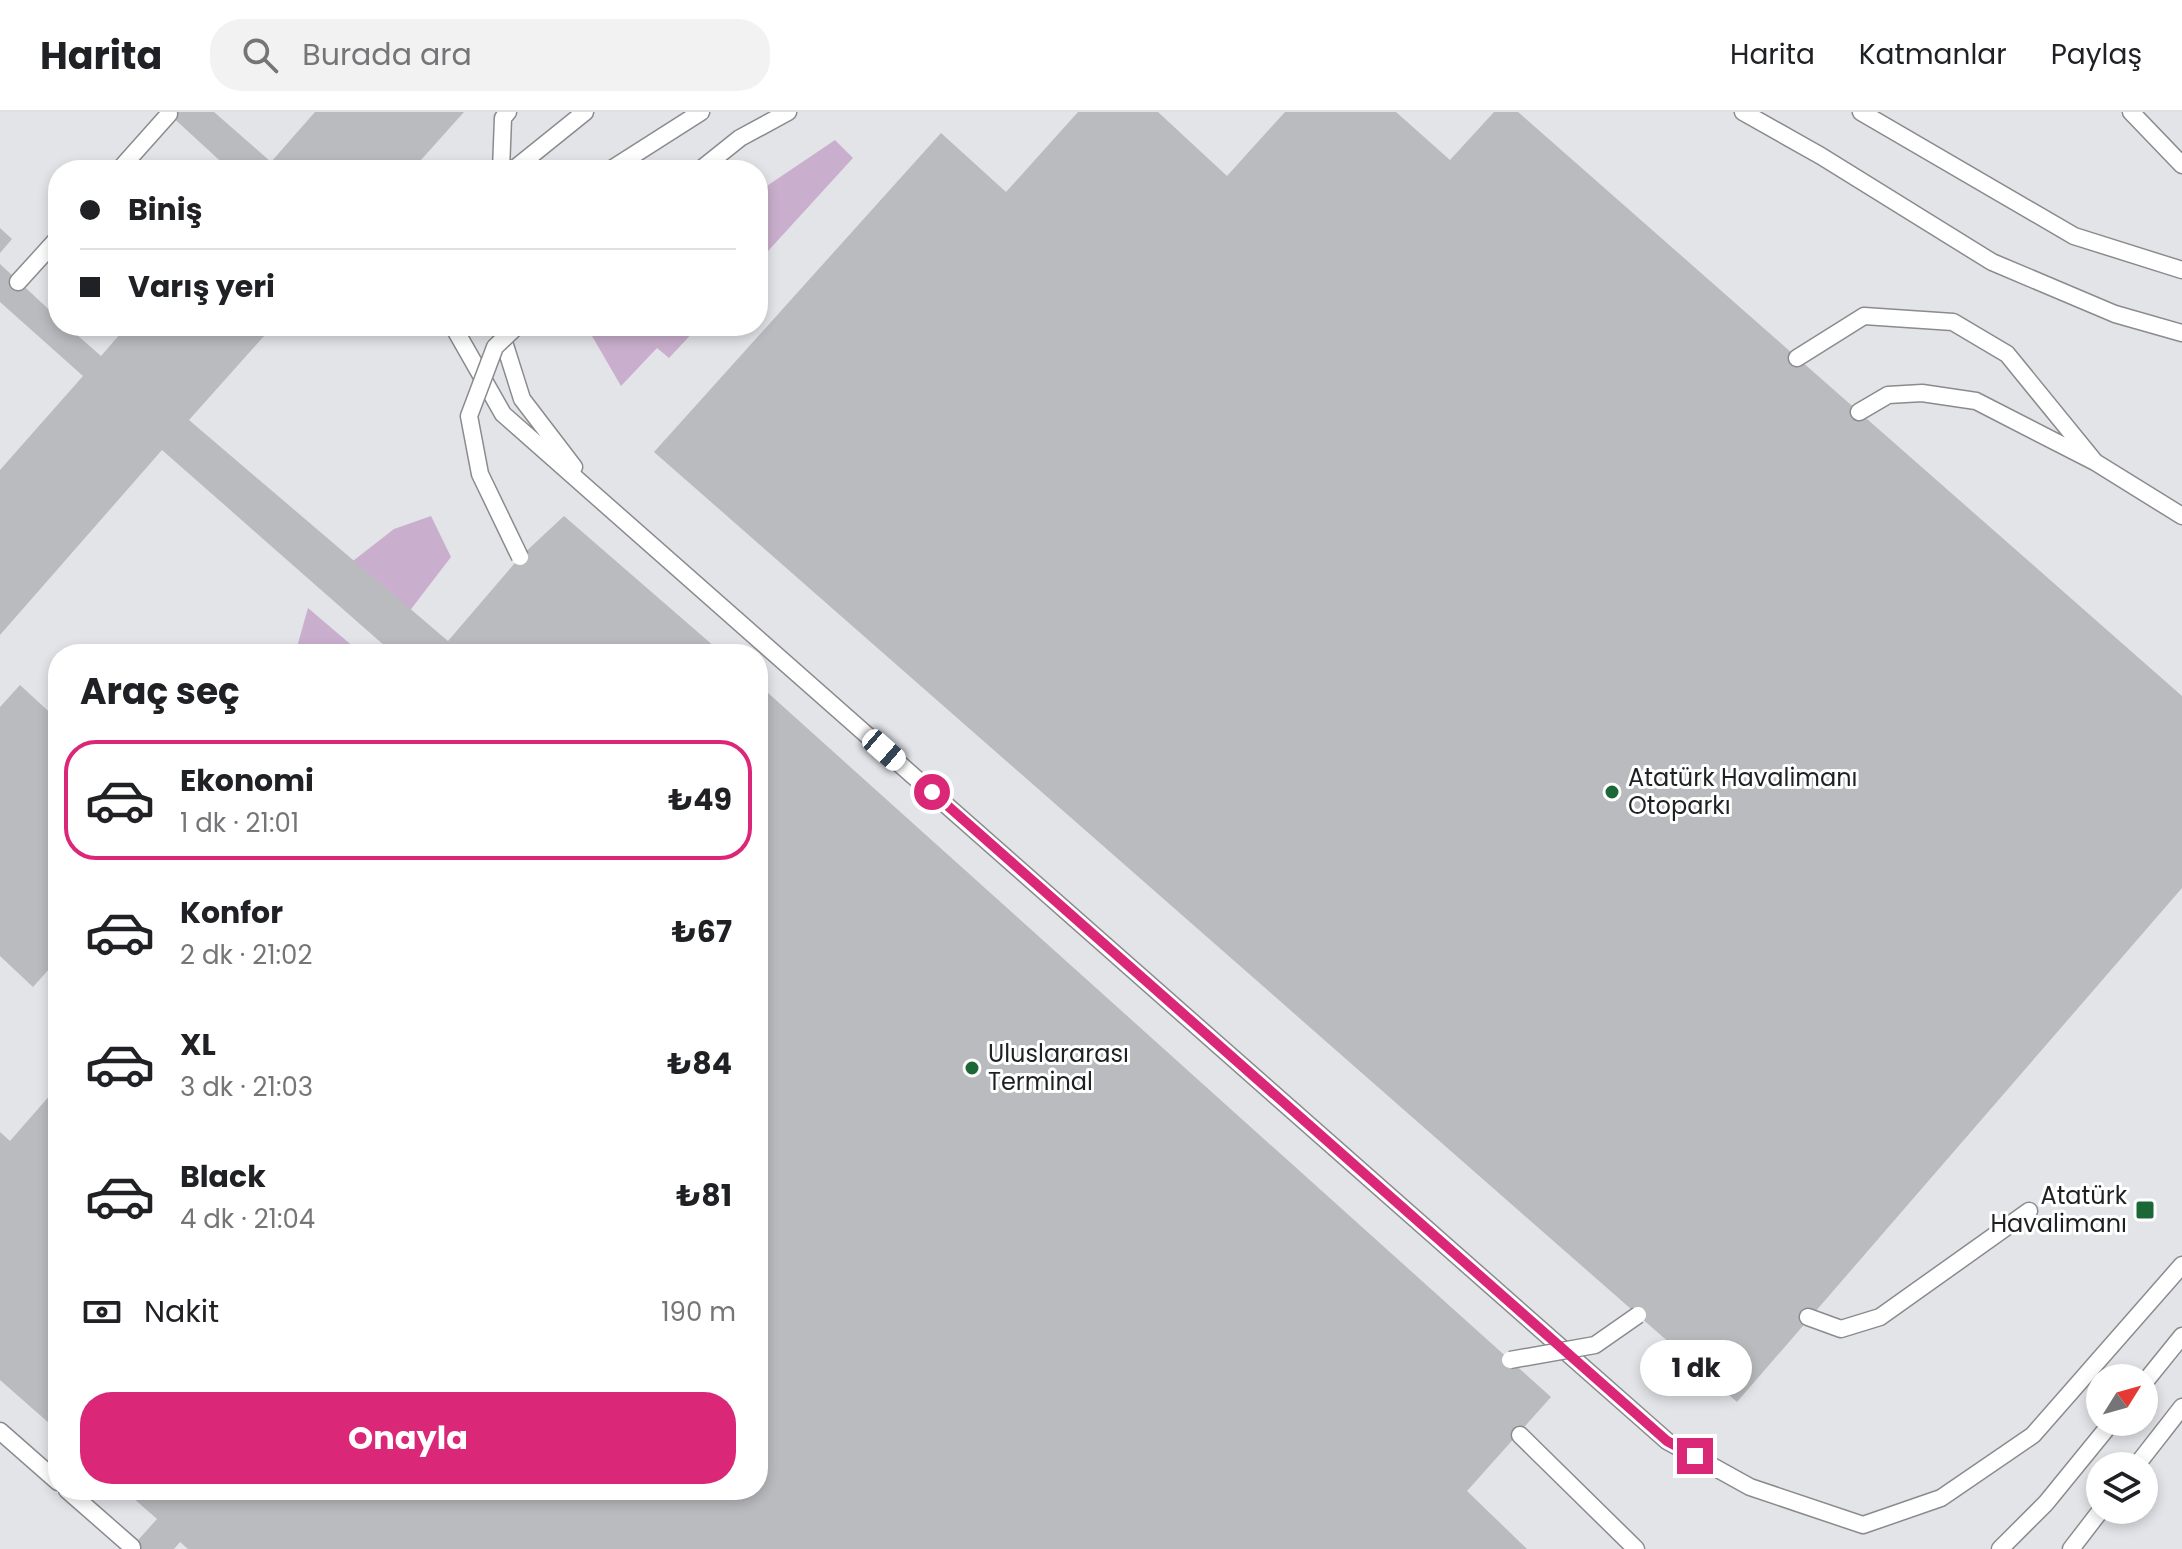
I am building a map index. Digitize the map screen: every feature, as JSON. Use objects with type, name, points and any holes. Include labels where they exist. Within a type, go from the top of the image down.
[{"type":"lane","points":[[501,160],[503,118],[508,112]]},
{"type":"lane","points":[[525,160],[585,112]]},
{"type":"lane","points":[[626,160],[701,112]]},
{"type":"lane","points":[[712,160],[740,138],[788,112]]},
{"type":"lane","points":[[1743,112],[1821,156],[1992,262],[2115,314],[2182,333]]},
{"type":"lane","points":[[1861,112],[2074,236],[2182,270]]},
{"type":"lane","points":[[2131,112],[2182,165]]},
{"type":"lane","points":[[128,160],[169,114]]},
{"type":"lane","points":[[18,282],[48,249]]},
{"type":"lane","points":[[1797,358],[1864,316],[1953,322],[2007,354],[2095,462]]},
{"type":"lane","points":[[459,336],[503,414],[763,644]]},
{"type":"lane","points":[[502,336],[522,399],[599,499]]},
{"type":"lane","points":[[507,336],[495,347],[469,416],[480,474],[520,557]]},
{"type":"lane","points":[[1859,412],[1888,395],[1922,393],[1976,401],[2095,462],[2182,516]]},
{"type":"lane","points":[[768,648],[1667,1441],[1750,1487],[1863,1525],[1941,1498],[2033,1435],[2182,1265]]},
{"type":"lane","points":[[1808,1317],[1841,1329],[1880,1317],[2029,1211]]},
{"type":"lane","points":[[1510,1360],[1595,1345],[1638,1315]]},
{"type":"lane","points":[[2158,1366],[2182,1336]]},
{"type":"lane","points":[[2147,1452],[2182,1407]]},
{"type":"lane","points":[[0,1431],[48,1473]]},
{"type":"lane","points":[[1520,1435],[1636,1549]]},
{"type":"lane","points":[[2000,1549],[2046,1503],[2101,1436]]},
{"type":"lane","points":[[78,1500],[132,1547]]},
{"type":"lane","points":[[2071,1549],[2090,1524]]},
{"type":"shaded area","points":[[835,140],[853,158],[768,251],[768,185]]},
{"type":"shaded area","points":[[592,336],[690,336],[669,358],[657,348],[621,386]]},
{"type":"shaded area","points":[[431,516],[451,557],[405,617],[349,564],[394,529]]},
{"type":"shaded area","points":[[308,608],[350,644],[298,644]]},
{"type":"building","points":[[167,112],[214,112],[269,160],[219,160]]},
{"type":"building","points":[[315,112],[464,112],[421,160],[273,160]]},
{"type":"building","name":"Atatürk Havalimanı Otoparkı","points":[[1078,112],[1158,112],[1227,176],[1285,112],[1396,112],[1450,160],[1494,112],[1518,112],[2182,696],[2182,888],[1737,1402],[654,452],[758,336],[768,336],[768,325],[941,133],[1006,192]]},
{"type":"building","points":[[0,228],[12,239],[0,253]]},
{"type":"building","points":[[0,264],[48,309],[48,336],[78,336],[101,356],[118,336],[264,336],[189,420],[448,641],[520,557],[564,516],[711,644],[383,644],[162,450],[0,635],[0,470],[83,376],[0,302]]},
{"type":"building","points":[[20,685],[48,711],[48,970],[33,987],[0,956],[0,707]]},
{"type":"building","name":"Uluslararası Terminal","points":[[768,693],[1551,1397],[1467,1491],[1527,1549],[188,1549],[180,1542],[174,1549],[130,1549],[157,1519],[135,1500],[768,1500]]},
{"type":"building","points":[[48,1097],[48,1422],[0,1380],[0,1132],[10,1141]]},
{"type":"place","name":"Atatürk Havalimanı Otoparkı","points":[[1612,792]]},
{"type":"place","name":"Uluslararası Terminal","points":[[972,1068]]},
{"type":"place","name":"Atatürk Havalimanı","points":[[2145,1210]]},
{"type":"route","points":[[932,792],[1667,1441],[1695,1456]]}]
